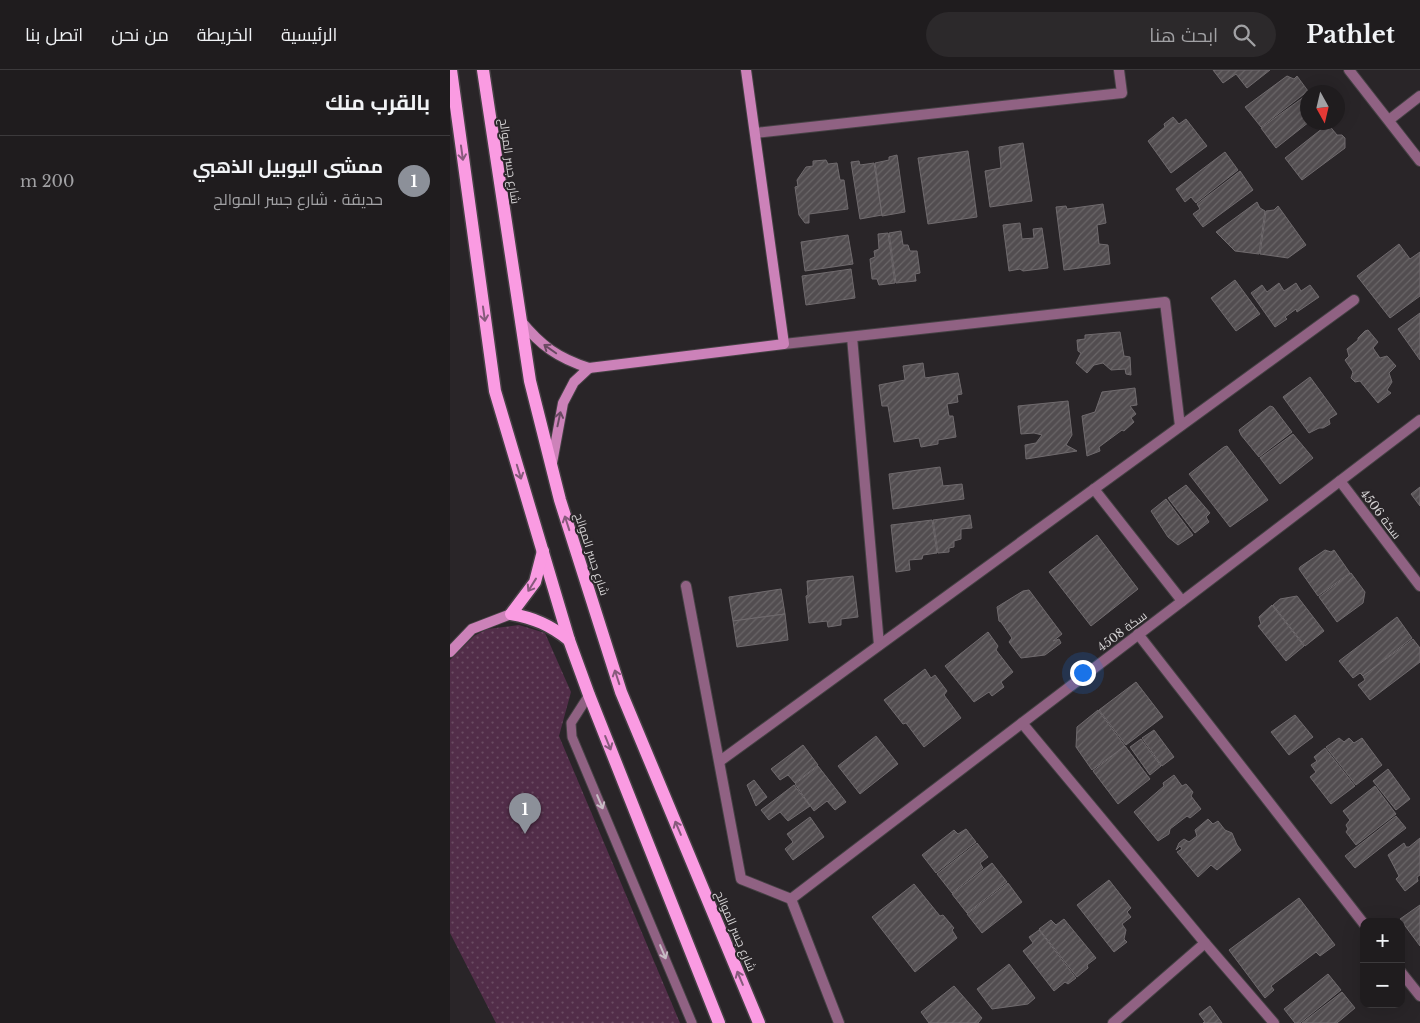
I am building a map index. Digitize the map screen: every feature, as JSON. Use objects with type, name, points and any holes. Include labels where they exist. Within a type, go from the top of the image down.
[{"type":"main road","points":[[451,70],[495,391],[569,640],[719,1023]]},
{"type":"main road","name":"شارع جسر الموالح","points":[[483,70],[530,381],[560,500],[621,692],[759,1023]]},
{"type":"main road","points":[[543,551],[535,582],[511,614],[532,618],[557,630],[569,640]]},
{"type":"street","points":[[746,70],[784,344]]},
{"type":"street","points":[[755,133],[1122,93],[1119,70]]},
{"type":"street","points":[[1349,70],[1420,161]]},
{"type":"street","points":[[1389,120],[1420,96]]},
{"type":"street","points":[[720,761],[1354,300]]},
{"type":"street","points":[[519,318],[533,336],[549,350],[568,361],[589,368],[784,344],[1165,302],[1180,426]]},
{"type":"street","points":[[852,337],[879,645]]},
{"type":"street","points":[[551,467],[563,402],[574,382],[589,368]]},
{"type":"street","name":"سكة 4508","points":[[791,899],[1420,420]]},
{"type":"street","name":"سكة 4506","points":[[1340,481],[1420,586]]},
{"type":"street","points":[[1094,489],[1182,601]]},
{"type":"street","points":[[686,586],[741,879],[791,899],[840,1023]]},
{"type":"street","points":[[450,652],[472,629],[511,614]]},
{"type":"street","points":[[1138,634],[1360,919]]},
{"type":"street","points":[[1022,723],[1204,943],[1274,1023]]},
{"type":"street","points":[[1113,1023],[1204,943]]},
{"type":"street","points":[[1405,977],[1420,996]]},
{"type":"lane","points":[[589,695],[571,722],[572,737],[692,1023]]},
{"type":"shaded area","points":[[519,625],[545,633],[571,692],[559,736],[680,1023],[496,1023],[450,933],[450,660],[474,636],[487,629]]},
{"type":"building","points":[[1213,70],[1270,70],[1247,88],[1236,74],[1223,83]]},
{"type":"building","points":[[1287,76],[1294,79],[1297,76],[1304,85],[1300,85],[1300,97],[1261,127],[1245,107]]},
{"type":"building","points":[[1300,100],[1300,129],[1276,148],[1261,128]]},
{"type":"building","points":[[1173,117],[1179,124],[1186,119],[1207,146],[1171,173],[1148,141],[1165,127],[1164,124]]},
{"type":"building","points":[[1320,130],[1333,130],[1337,135],[1342,135],[1345,138],[1345,148],[1302,180],[1285,158]]},
{"type":"building","points":[[1023,143],[1032,201],[990,207],[985,171],[1001,168],[999,147]]},
{"type":"building","points":[[968,151],[977,217],[928,224],[918,158]]},
{"type":"building","points":[[1225,152],[1238,170],[1196,203],[1191,197],[1185,202],[1176,189]]},
{"type":"building","points":[[897,155],[905,212],[882,216],[875,163],[889,160],[889,157]]},
{"type":"building","points":[[826,160],[828,164],[837,163],[840,180],[844,180],[848,209],[809,214],[809,223],[805,223],[799,215],[795,187],[798,186],[797,180],[806,167],[813,166],[813,161]]},
{"type":"building","points":[[859,161],[860,165],[874,163],[882,215],[860,219],[851,162]]},
{"type":"building","points":[[1240,171],[1253,190],[1203,227],[1193,214],[1200,209],[1197,204]]},
{"type":"building","points":[[1257,202],[1260,208],[1265,211],[1259,254],[1235,251],[1216,232]]},
{"type":"building","points":[[1103,204],[1106,223],[1097,225],[1099,244],[1108,245],[1110,264],[1064,270],[1056,207],[1066,206],[1067,209]]},
{"type":"building","points":[[1278,206],[1306,245],[1288,258],[1260,254],[1266,211],[1274,210]]},
{"type":"building","points":[[1020,223],[1022,239],[1034,238],[1033,229],[1042,228],[1048,268],[1009,271],[1003,225]]},
{"type":"building","points":[[901,231],[903,245],[908,245],[910,251],[917,251],[920,273],[915,274],[916,281],[896,283],[889,233]]},
{"type":"building","points":[[888,233],[895,283],[879,285],[877,279],[872,279],[870,259],[875,257],[874,251],[879,249],[878,234]]},
{"type":"building","points":[[848,235],[853,264],[805,271],[801,242]]},
{"type":"building","points":[[1399,244],[1410,259],[1420,252],[1420,296],[1390,318],[1357,276]]},
{"type":"building","points":[[851,269],[855,298],[806,305],[802,276]]},
{"type":"building","points":[[1235,280],[1260,314],[1236,331],[1211,298]]},
{"type":"building","points":[[1279,283],[1284,291],[1296,283],[1301,291],[1310,285],[1319,297],[1297,312],[1296,309],[1285,317],[1287,319],[1275,327],[1251,293],[1262,285],[1267,292]]},
{"type":"building","points":[[1420,313],[1420,360],[1398,329]]},
{"type":"building","points":[[1368,330],[1378,342],[1373,348],[1380,358],[1387,356],[1396,366],[1389,373],[1392,382],[1387,390],[1391,393],[1378,403],[1360,381],[1355,382],[1351,378],[1353,372],[1345,360],[1349,356],[1347,349]]},
{"type":"building","points":[[1120,332],[1124,356],[1130,357],[1131,375],[1126,374],[1125,369],[1111,370],[1103,363],[1094,365],[1087,373],[1076,363],[1081,353],[1078,351],[1077,340],[1085,339],[1085,335]]},
{"type":"building","points":[[923,363],[925,378],[958,373],[962,394],[957,395],[958,402],[947,404],[949,416],[953,416],[956,437],[938,440],[938,444],[921,447],[919,438],[894,442],[888,406],[882,406],[879,385],[905,380],[903,366]]},
{"type":"building","points":[[1310,377],[1337,414],[1329,419],[1330,424],[1309,433],[1283,397]]},
{"type":"building","points":[[1135,388],[1137,405],[1130,406],[1136,414],[1131,418],[1134,422],[1124,431],[1122,430],[1099,447],[1100,451],[1087,456],[1082,416],[1095,412],[1102,392]]},
{"type":"building","points":[[1068,401],[1072,435],[1066,445],[1077,451],[1026,459],[1025,445],[1036,443],[1042,435],[1034,433],[1021,434],[1018,406]]},
{"type":"building","points":[[1270,406],[1273,407],[1292,432],[1259,457],[1239,430]]},
{"type":"building","points":[[1293,434],[1313,458],[1280,484],[1260,458]]},
{"type":"building","points":[[1227,446],[1268,500],[1230,527],[1189,474]]},
{"type":"building","points":[[940,467],[943,486],[962,484],[964,499],[893,509],[889,474]]},
{"type":"building","points":[[1186,485],[1210,513],[1206,517],[1209,522],[1195,533],[1168,498]]},
{"type":"building","points":[[1420,487],[1420,506],[1411,494]]},
{"type":"building","points":[[1166,499],[1193,535],[1178,545],[1168,537],[1151,511]]},
{"type":"building","points":[[970,515],[972,528],[961,529],[961,539],[954,541],[954,547],[949,548],[949,552],[938,553],[933,520]]},
{"type":"building","points":[[932,520],[937,553],[923,555],[922,559],[909,560],[910,570],[896,572],[891,525]]},
{"type":"building","points":[[1097,535],[1138,589],[1091,626],[1049,572]]},
{"type":"building","points":[[1325,550],[1331,552],[1334,550],[1350,573],[1318,596],[1299,569]]},
{"type":"building","points":[[1351,573],[1365,592],[1363,603],[1337,622],[1319,597]]},
{"type":"building","points":[[853,576],[858,617],[841,619],[841,625],[828,627],[827,621],[809,623],[806,596],[808,595],[807,581]]},
{"type":"building","points":[[781,589],[785,614],[733,621],[729,597]]},
{"type":"building","points":[[1029,590],[1062,634],[1053,641],[1059,639],[1061,643],[1045,655],[1021,658],[1009,642],[1012,638],[999,621],[997,607],[1023,591]]},
{"type":"building","points":[[1297,596],[1324,631],[1305,646],[1273,605],[1280,599]]},
{"type":"building","points":[[1272,605],[1304,646],[1286,661],[1258,626],[1261,624],[1259,617]]},
{"type":"building","points":[[785,614],[788,640],[737,647],[733,621]]},
{"type":"building","points":[[1397,617],[1412,638],[1363,676],[1360,673],[1353,678],[1339,661]]},
{"type":"building","points":[[988,632],[998,646],[996,650],[1013,672],[1001,682],[1004,687],[992,696],[989,692],[974,702],[945,666]]},
{"type":"building","points":[[1413,639],[1420,648],[1420,662],[1370,700],[1358,685],[1365,680],[1363,676]]},
{"type":"building","points":[[925,669],[931,678],[935,675],[947,691],[944,695],[961,718],[924,747],[906,723],[903,724],[884,700]]},
{"type":"building","points":[[1136,682],[1163,717],[1126,745],[1099,710]]},
{"type":"building","points":[[1098,710],[1125,746],[1092,770],[1076,747],[1077,727]]},
{"type":"building","points":[[1295,715],[1313,737],[1289,755],[1271,732]]},
{"type":"building","points":[[1154,730],[1174,757],[1162,766],[1142,738]]},
{"type":"building","points":[[876,736],[898,764],[860,794],[838,766]]},
{"type":"building","points":[[1339,738],[1344,742],[1349,738],[1354,743],[1362,738],[1382,765],[1356,785],[1326,747]]},
{"type":"building","points":[[1141,739],[1161,766],[1150,775],[1130,747]]},
{"type":"building","points":[[803,745],[818,765],[795,783],[788,775],[780,780],[771,769]]},
{"type":"building","points":[[1125,746],[1150,779],[1118,804],[1093,771]]},
{"type":"building","points":[[1325,748],[1355,786],[1331,804],[1310,777],[1316,772],[1311,765],[1317,761],[1314,757]]},
{"type":"building","points":[[818,766],[846,802],[835,810],[827,801],[814,811],[795,784]]},
{"type":"building","points":[[1388,769],[1410,799],[1396,810],[1373,781]]},
{"type":"building","points":[[1174,775],[1182,786],[1186,784],[1193,792],[1191,796],[1201,809],[1190,818],[1187,816],[1170,829],[1169,834],[1158,841],[1134,812],[1164,786],[1163,783]]},
{"type":"building","points":[[754,780],[767,797],[756,806],[747,785]]},
{"type":"building","points":[[794,785],[810,806],[788,821],[780,812],[769,820],[761,810]]},
{"type":"building","points":[[1375,786],[1396,814],[1356,845],[1346,832],[1348,829],[1346,825],[1350,820],[1343,811]]},
{"type":"building","points":[[1396,816],[1406,828],[1355,868],[1345,856]]},
{"type":"building","points":[[810,817],[824,837],[793,860],[785,849],[793,842],[787,834]]},
{"type":"building","points":[[1208,819],[1213,824],[1218,821],[1225,830],[1232,833],[1241,850],[1217,870],[1211,865],[1198,877],[1177,852],[1182,849],[1180,846],[1176,850],[1179,843],[1184,839],[1189,842],[1197,836],[1195,830]]},
{"type":"building","points":[[966,829],[976,842],[936,873],[922,855],[954,830],[958,834]]},
{"type":"building","points":[[1420,838],[1420,875],[1417,877],[1418,881],[1405,891],[1396,879],[1399,876],[1388,855],[1404,843],[1406,847],[1409,847]]},
{"type":"building","points":[[977,843],[988,857],[980,863],[983,868],[952,893],[937,874]]},
{"type":"building","points":[[992,863],[1007,882],[967,913],[952,894]]},
{"type":"building","points":[[1109,880],[1131,908],[1127,912],[1131,917],[1122,924],[1126,930],[1124,939],[1127,942],[1114,952],[1077,905]]},
{"type":"building","points":[[1008,883],[1022,902],[982,933],[967,914]]},
{"type":"building","points":[[914,884],[940,916],[943,915],[954,928],[952,930],[957,938],[915,972],[872,917]]},
{"type":"building","points":[[1299,898],[1335,945],[1320,956],[1316,952],[1271,986],[1274,990],[1265,998],[1229,950]]},
{"type":"building","points":[[1420,905],[1420,946],[1405,926],[1405,918],[1401,918]]},
{"type":"building","points":[[1064,919],[1096,958],[1077,977],[1039,929],[1051,920],[1056,925]]},
{"type":"building","points":[[1039,930],[1076,978],[1068,984],[1065,982],[1054,991],[1023,951],[1033,943],[1029,937]]},
{"type":"building","points":[[1009,964],[1035,998],[1028,1004],[992,1009],[977,989]]},
{"type":"building","points":[[1328,974],[1341,990],[1300,1023],[1295,1023],[1284,1009]]},
{"type":"building","points":[[954,986],[982,1018],[978,1023],[929,1023],[921,1012]]},
{"type":"building","points":[[1342,992],[1355,1008],[1337,1023],[1302,1023]]},
{"type":"building","points":[[1210,1006],[1222,1023],[1203,1023],[1205,1022],[1199,1014]]},
{"type":"place","name":"ممشى اليوبيل الذهبي","points":[[525,834]]}]
